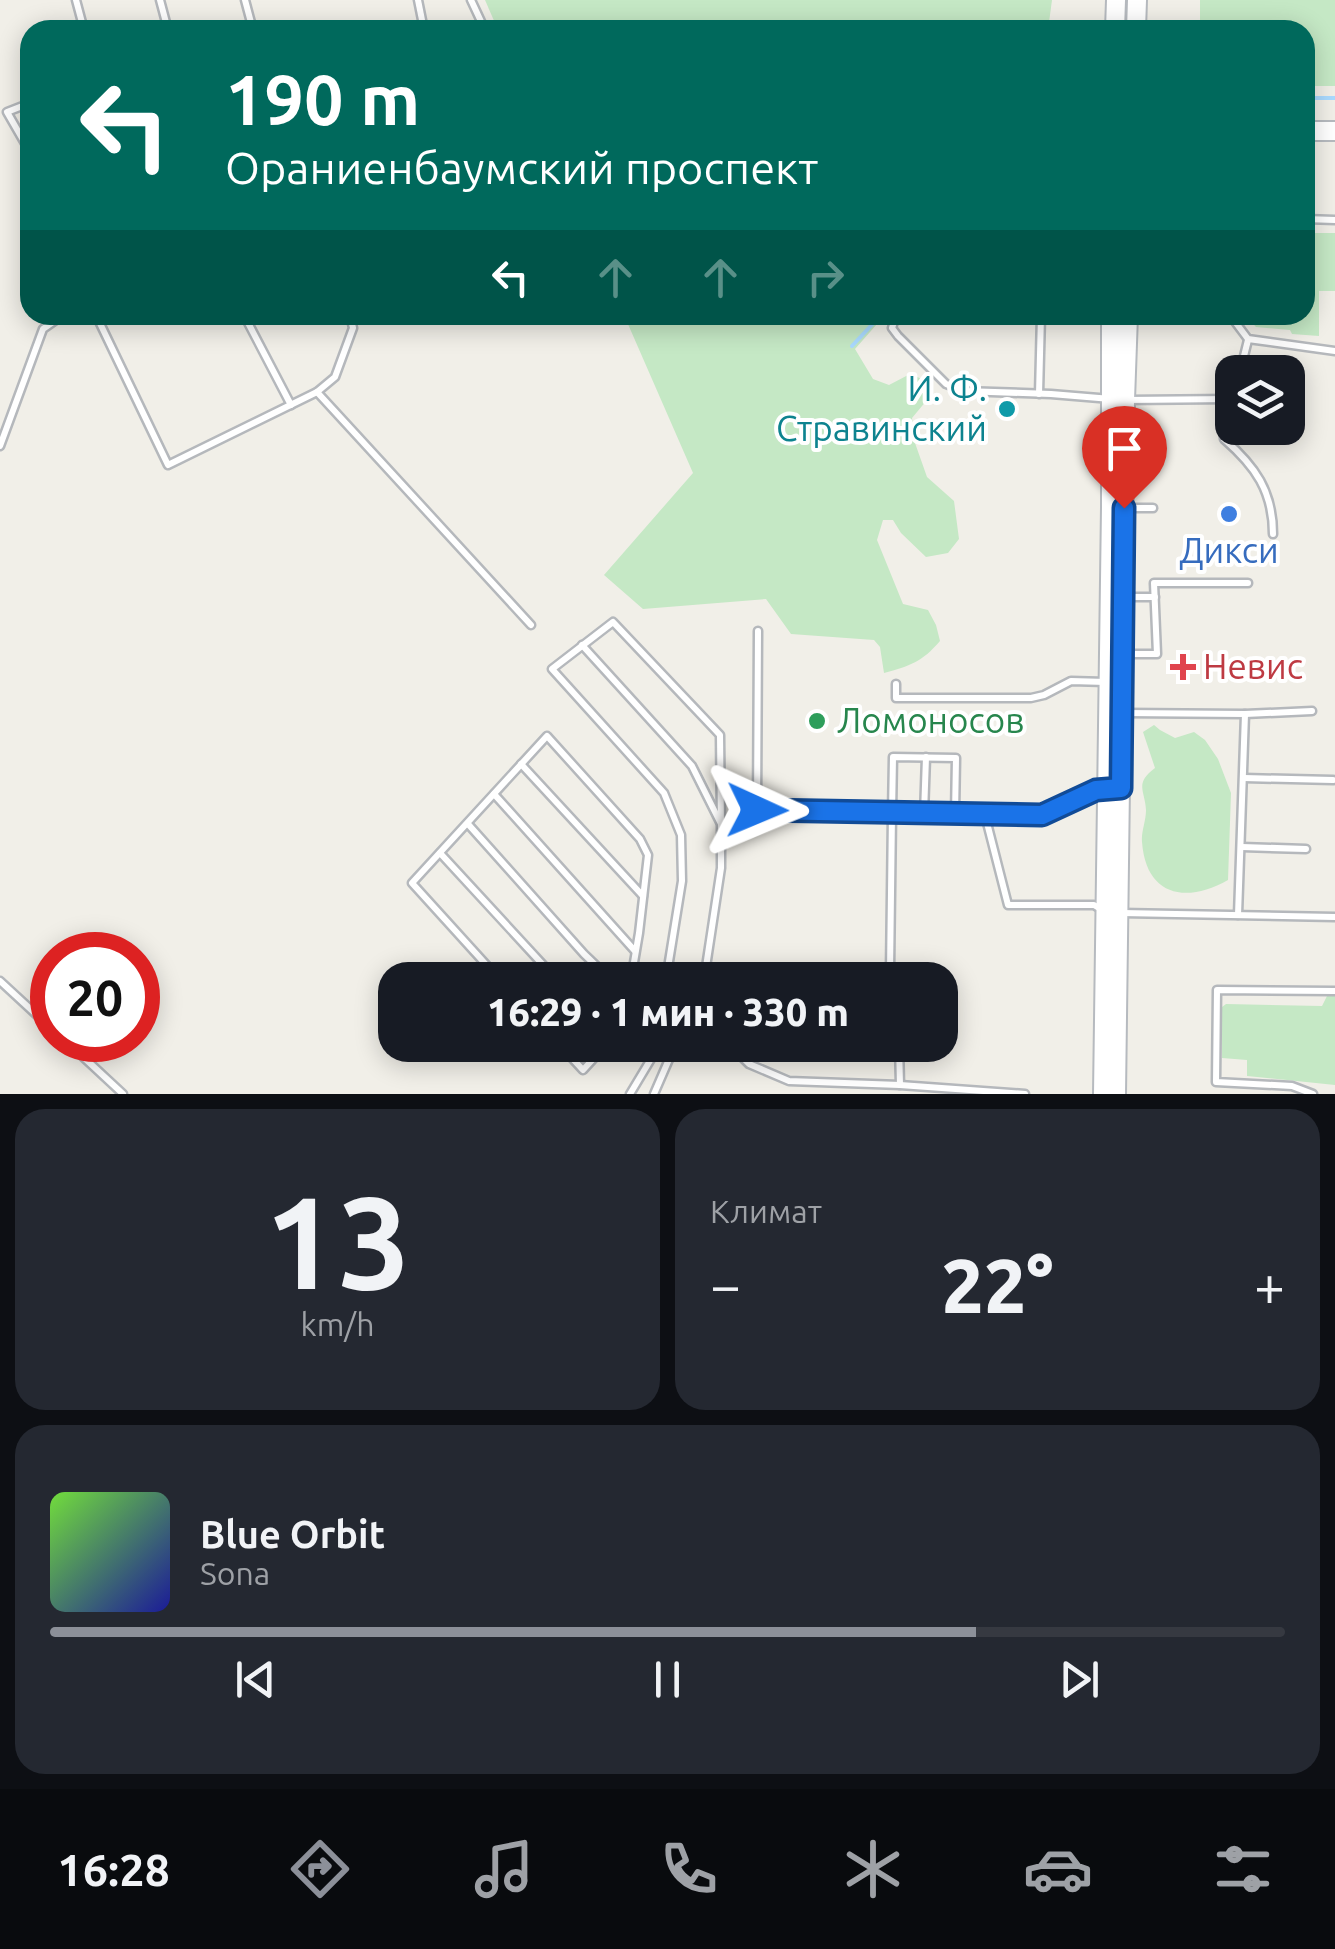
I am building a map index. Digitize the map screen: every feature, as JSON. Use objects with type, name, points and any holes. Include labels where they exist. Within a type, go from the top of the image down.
[{"type":"main road","points":[[1112,325],[1118,400],[1118,508],[1116,597],[1107,682],[1114,788]]},
{"type":"main road","points":[[1118,400],[1127,325]]},
{"type":"main road","points":[[1103,1094],[1114,788],[1121,713],[1122,654],[1116,597]]},
{"type":"main road","points":[[1112,912],[1116,1094]]},
{"type":"lane","points":[[20,107],[8,112],[20,134]]},
{"type":"lane","points":[[0,446],[42,329],[48,325]]},
{"type":"lane","points":[[101,325],[168,464],[317,392],[335,377],[352,325]]},
{"type":"lane","points":[[249,325],[292,404]]},
{"type":"lane","points":[[893,325],[898,336],[946,384],[972,393],[1118,400],[1215,399]]},
{"type":"lane","points":[[1039,394],[1042,325]]},
{"type":"lane","points":[[1238,325],[1248,339],[1335,351]]},
{"type":"lane","points":[[1244,355],[1248,339]]},
{"type":"lane","points":[[317,392],[530,625]]},
{"type":"lane","points":[[1231,445],[1245,457],[1268,496],[1273,534]]},
{"type":"lane","points":[[1118,508],[1153,508]]},
{"type":"lane","points":[[1122,654],[1156,654],[1154,583],[1248,583]]},
{"type":"lane","points":[[1116,597],[1155,598]]},
{"type":"lane","points":[[669,962],[682,881],[681,835],[664,792],[552,669],[612,622],[720,735],[721,868],[707,962]]},
{"type":"lane","points":[[758,631],[757,810],[1042,815],[1096,790],[1114,788]]},
{"type":"lane","points":[[582,645],[692,766],[721,824]]},
{"type":"lane","points":[[896,684],[896,698],[1031,698],[1071,681],[1107,682]]},
{"type":"lane","points":[[1121,713],[1312,710]]},
{"type":"lane","points":[[1238,915],[1245,714]]},
{"type":"lane","points":[[484,962],[412,883],[547,736],[640,839],[648,855],[634,962]]},
{"type":"lane","points":[[890,962],[893,757],[956,758],[955,815]]},
{"type":"lane","points":[[924,814],[926,758]]},
{"type":"lane","points":[[521,764],[644,897]]},
{"type":"lane","points":[[1244,778],[1333,780]]},
{"type":"lane","points":[[494,794],[636,952]]},
{"type":"lane","points":[[985,816],[1008,905],[1094,905],[1112,912],[1335,917]]},
{"type":"lane","points":[[468,824],[592,962]]},
{"type":"lane","points":[[1242,847],[1306,849]]},
{"type":"lane","points":[[440,853],[540,962]]},
{"type":"lane","points":[[0,981],[30,1009]]},
{"type":"lane","points":[[1311,1094],[1292,1086],[1216,1082],[1217,990],[1335,991]]},
{"type":"lane","points":[[89,1062],[123,1094]]},
{"type":"lane","points":[[630,1094],[646,1062]]},
{"type":"lane","points":[[654,1094],[668,1062]]},
{"type":"lane","points":[[747,1062],[789,1081],[1026,1094]]},
{"type":"lane","points":[[899,1062],[900,1085]]},
{"type":"green space","points":[[485,0],[1052,0],[1049,20],[494,20]]},
{"type":"green space","points":[[1200,0],[1335,0],[1335,86],[1315,86],[1315,20],[1200,20]]},
{"type":"green space","points":[[1315,233],[1335,233],[1335,291],[1319,291],[1319,336],[1256,327],[1315,325]]},
{"type":"green space","points":[[628,325],[876,325],[855,349],[873,379],[889,385],[910,374],[927,381],[927,400],[912,418],[915,443],[927,477],[954,501],[959,539],[948,553],[926,557],[893,520],[883,520],[877,540],[903,604],[928,610],[940,641],[921,659],[884,673],[880,647],[874,640],[791,634],[766,599],[643,609],[604,575],[693,473]]},
{"type":"green space","points":[[1154,725],[1175,738],[1194,732],[1205,740],[1218,759],[1231,793],[1228,880],[1197,892],[1183,893],[1160,884],[1145,860],[1142,834],[1146,810],[1142,788],[1155,768],[1143,732]]},
{"type":"green space","points":[[1335,995],[1335,1085],[1247,1076],[1247,1060],[1222,1058],[1222,1007],[1226,1004],[1322,1006],[1327,996]]},
{"type":"waterway","points":[[1315,98],[1335,98]]},
{"type":"waterway","points":[[852,346],[872,325]]},
{"type":"place","name":"И. Ф. Стравинский","points":[[1007,409]]},
{"type":"place","name":"Дикси","points":[[1229,514]]},
{"type":"place","name":"Невис","points":[[1183,667]]},
{"type":"place","name":"Ломоносов","points":[[817,721]]},
{"type":"route","points":[[757,810],[1042,815],[1096,790],[1121,788],[1124,508]]}]
